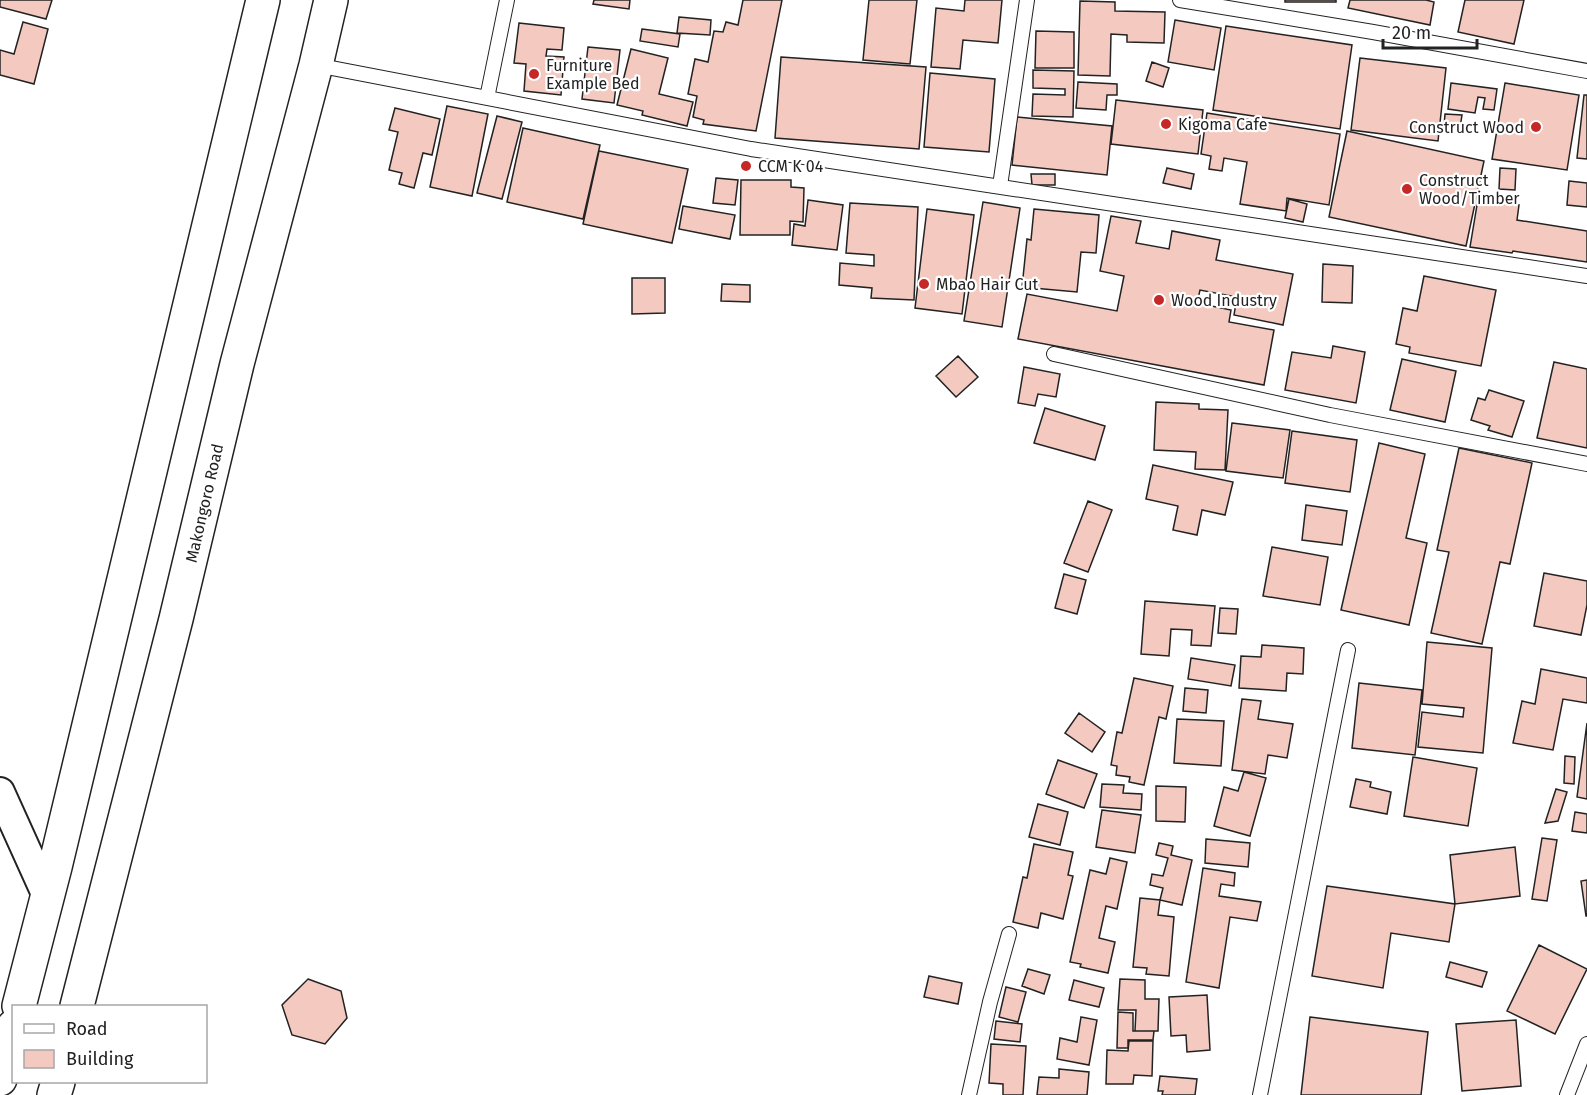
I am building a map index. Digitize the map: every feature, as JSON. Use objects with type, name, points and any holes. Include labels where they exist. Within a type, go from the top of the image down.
[{"type":"main road","points":[[19,1005],[263,0]]},
{"type":"main road","name":"Makongoro Road","points":[[77,1005],[176,619],[237,364],[316,66],[331,0]]},
{"type":"main road","points":[[0,1079],[12,1034]]},
{"type":"street","points":[[0,792],[47,896]]},
{"type":"lane","points":[[487,98],[507,0]]},
{"type":"lane","points":[[1000,186],[1027,0]]},
{"type":"lane","points":[[1180,0],[1587,71]]},
{"type":"lane","points":[[316,66],[751,150],[1587,276]]},
{"type":"lane","points":[[1054,354],[1330,415],[1587,464]]},
{"type":"lane","points":[[1260,1095],[1348,650]]},
{"type":"lane","points":[[969,1095],[990,1002],[1009,934]]},
{"type":"lane","points":[[1567,1095],[1587,1044]]},
{"type":"building","points":[[0,0],[52,0],[46,19],[0,7]]},
{"type":"building","points":[[594,0],[630,0],[629,9],[593,4]]},
{"type":"building","points":[[743,0],[782,0],[756,131],[703,124],[704,120],[693,117],[697,96],[688,94],[695,59],[708,62],[714,31],[723,32],[726,22],[738,25]]},
{"type":"building","points":[[869,0],[917,0],[910,64],[863,60]]},
{"type":"building","points":[[965,0],[1002,0],[998,43],[963,40],[960,69],[931,67],[936,8],[964,11]]},
{"type":"building","points":[[1285,0],[1336,0],[1336,2],[1285,2]]},
{"type":"building","points":[[1350,0],[1426,0],[1434,2],[1430,25],[1348,8]]},
{"type":"building","points":[[1465,0],[1524,0],[1514,44],[1458,32]]},
{"type":"building","points":[[1080,1],[1115,2],[1115,11],[1165,12],[1164,43],[1127,42],[1127,35],[1111,34],[1110,76],[1078,75]]},
{"type":"building","points":[[679,17],[711,20],[710,35],[677,33]]},
{"type":"building","points":[[1175,20],[1221,28],[1214,70],[1168,62]]},
{"type":"building","points":[[23,22],[48,29],[34,84],[0,75],[0,50],[14,54]]},
{"type":"building","points":[[519,23],[564,28],[562,50],[547,49],[546,56],[564,57],[561,95],[524,91],[526,64],[514,63]]},
{"type":"building","points":[[1226,26],[1352,45],[1340,129],[1213,110]]},
{"type":"building","points":[[642,29],[680,34],[678,47],[640,41]]},
{"type":"building","points":[[1036,31],[1074,32],[1074,68],[1035,68]]},
{"type":"building","points":[[588,47],[620,50],[614,103],[582,99]]},
{"type":"building","points":[[631,49],[668,58],[659,94],[693,102],[687,126],[642,115],[643,111],[617,105]]},
{"type":"building","points":[[781,57],[926,67],[919,149],[775,138]]},
{"type":"building","points":[[1360,58],[1446,68],[1438,141],[1351,130]]},
{"type":"building","points":[[1152,62],[1169,68],[1163,87],[1146,81]]},
{"type":"building","points":[[1033,70],[1074,71],[1073,117],[1032,116],[1033,94],[1065,95],[1065,89],[1033,88]]},
{"type":"building","points":[[930,73],[995,79],[989,152],[924,147]]},
{"type":"building","points":[[1078,82],[1117,84],[1117,95],[1107,95],[1106,110],[1076,108]]},
{"type":"building","name":"Construct Wood","points":[[1451,83],[1497,89],[1494,110],[1483,109],[1485,98],[1478,97],[1475,113],[1448,109]]},
{"type":"building","name":"Construct Wood","points":[[1505,83],[1579,95],[1567,170],[1492,159]]},
{"type":"building","points":[[1584,95],[1587,95],[1587,159],[1577,158]]},
{"type":"building","points":[[1116,100],[1203,110],[1198,154],[1111,144]]},
{"type":"building","points":[[447,106],[488,114],[472,196],[430,187]]},
{"type":"building","points":[[395,108],[440,119],[432,155],[423,153],[414,188],[399,184],[402,173],[389,170],[398,132],[389,130]]},
{"type":"building","points":[[1207,113],[1340,134],[1329,205],[1287,198],[1286,211],[1240,204],[1247,162],[1224,158],[1222,171],[1209,169],[1211,156],[1201,154]]},
{"type":"building","name":"Construct Wood","points":[[1445,114],[1462,115],[1460,128],[1444,126]]},
{"type":"building","points":[[497,116],[522,122],[502,199],[477,193]]},
{"type":"building","points":[[1017,117],[1112,126],[1107,175],[1012,165]]},
{"type":"building","points":[[523,128],[600,145],[583,219],[507,202]]},
{"type":"building","name":"Construct Wood/Timber","points":[[1347,131],[1484,161],[1466,246],[1329,217]]},
{"type":"building","points":[[599,151],[688,169],[672,243],[583,224]]},
{"type":"building","points":[[1167,168],[1194,174],[1191,189],[1163,183]]},
{"type":"building","points":[[1500,168],[1516,169],[1515,190],[1499,189]]},
{"type":"building","points":[[1031,174],[1055,174],[1055,185],[1032,185]]},
{"type":"building","points":[[716,178],[738,180],[735,205],[713,203]]},
{"type":"building","points":[[741,180],[791,180],[791,187],[804,188],[803,222],[790,221],[790,235],[740,235]]},
{"type":"building","points":[[1569,181],[1587,183],[1587,207],[1567,205]]},
{"type":"building","points":[[1289,199],[1307,204],[1303,222],[1285,218]]},
{"type":"building","points":[[1478,199],[1519,205],[1517,220],[1587,231],[1587,262],[1470,247]]},
{"type":"building","points":[[808,200],[843,205],[837,250],[792,245],[794,224],[805,226]]},
{"type":"building","points":[[983,202],[1020,208],[1002,327],[964,321]]},
{"type":"building","points":[[850,203],[918,207],[914,300],[871,298],[872,288],[839,285],[840,263],[874,266],[874,255],[846,253]]},
{"type":"building","points":[[683,206],[735,215],[730,239],[679,229]]},
{"type":"building","points":[[927,209],[974,215],[962,314],[915,308]]},
{"type":"building","points":[[1034,209],[1099,215],[1096,253],[1081,252],[1077,292],[1022,287],[1027,239],[1031,240]]},
{"type":"building","name":"Wood Industry","points":[[1111,216],[1141,221],[1136,243],[1169,249],[1172,231],[1220,240],[1216,260],[1293,274],[1283,325],[1234,315],[1237,297],[1200,290],[1197,303],[1231,310],[1229,322],[1274,330],[1264,385],[1018,339],[1027,294],[1117,311],[1124,276],[1100,271]]},
{"type":"building","name":"Wood Industry","points":[[1323,264],[1353,266],[1352,303],[1322,302]]},
{"type":"building","points":[[1424,276],[1496,290],[1481,366],[1409,353],[1410,347],[1396,344],[1403,308],[1417,311]]},
{"type":"building","points":[[632,278],[665,278],[665,313],[632,314]]},
{"type":"building","points":[[722,284],[750,285],[750,302],[721,301]]},
{"type":"building","points":[[1333,346],[1365,352],[1356,403],[1285,390],[1292,352],[1331,358]]},
{"type":"building","points":[[958,356],[978,377],[956,397],[936,376]]},
{"type":"building","points":[[1402,359],[1456,371],[1445,422],[1390,410]]},
{"type":"building","points":[[1554,362],[1587,369],[1587,448],[1537,438]]},
{"type":"building","points":[[1024,367],[1060,374],[1056,397],[1038,394],[1035,406],[1018,403]]},
{"type":"building","points":[[1489,390],[1524,401],[1512,437],[1488,430],[1490,426],[1471,420],[1478,398],[1485,400]]},
{"type":"building","points":[[1156,402],[1199,404],[1199,409],[1228,410],[1225,470],[1195,469],[1196,452],[1154,450]]},
{"type":"building","points":[[1045,408],[1105,426],[1095,460],[1034,443]]},
{"type":"building","points":[[1232,423],[1290,430],[1283,478],[1226,471]]},
{"type":"building","points":[[1292,431],[1357,440],[1350,492],[1285,483]]},
{"type":"building","points":[[1379,443],[1425,454],[1406,538],[1427,543],[1409,625],[1341,610]]},
{"type":"building","points":[[1459,448],[1532,463],[1510,564],[1500,562],[1482,644],[1431,633],[1449,552],[1437,550]]},
{"type":"building","points":[[1153,465],[1233,482],[1225,515],[1202,510],[1197,535],[1173,530],[1178,506],[1146,499]]},
{"type":"building","points":[[1088,501],[1112,510],[1088,572],[1064,563]]},
{"type":"building","points":[[1306,505],[1347,511],[1342,545],[1302,540]]},
{"type":"building","points":[[1272,547],[1328,557],[1320,605],[1263,596]]},
{"type":"building","points":[[1544,573],[1587,581],[1587,605],[1581,635],[1534,626]]},
{"type":"building","points":[[1064,574],[1086,580],[1077,614],[1055,608]]},
{"type":"building","points":[[1145,601],[1215,606],[1211,646],[1191,645],[1192,630],[1171,629],[1169,656],[1141,654]]},
{"type":"building","points":[[1220,608],[1238,609],[1236,634],[1218,633]]},
{"type":"building","points":[[1427,642],[1492,648],[1483,753],[1418,747],[1422,712],[1463,717],[1464,708],[1422,704]]},
{"type":"building","points":[[1262,645],[1304,648],[1303,674],[1287,673],[1286,691],[1239,688],[1241,656],[1261,657]]},
{"type":"building","points":[[1191,658],[1235,665],[1231,686],[1188,679]]},
{"type":"building","points":[[1541,669],[1587,678],[1587,703],[1563,699],[1553,750],[1513,743],[1522,701],[1535,704]]},
{"type":"building","points":[[1134,678],[1173,686],[1166,719],[1159,717],[1144,785],[1129,782],[1130,777],[1116,775],[1117,766],[1111,765],[1117,732],[1122,733]]},
{"type":"building","points":[[1359,683],[1422,690],[1415,755],[1352,748]]},
{"type":"building","points":[[1185,688],[1208,690],[1206,713],[1183,711]]},
{"type":"building","points":[[1242,699],[1261,701],[1258,719],[1293,724],[1287,758],[1268,755],[1265,774],[1232,770]]},
{"type":"building","points":[[1079,713],[1105,732],[1092,752],[1065,733]]},
{"type":"building","points":[[1177,719],[1224,721],[1221,766],[1174,763]]},
{"type":"building","points":[[1587,723],[1587,799],[1577,797]]},
{"type":"building","points":[[1565,756],[1575,757],[1574,784],[1564,783]]},
{"type":"building","points":[[1413,757],[1477,768],[1468,826],[1404,816]]},
{"type":"building","points":[[1058,760],[1097,774],[1084,808],[1046,794]]},
{"type":"building","points":[[1244,772],[1266,778],[1250,836],[1214,826],[1224,787],[1238,791]]},
{"type":"building","points":[[1356,779],[1371,782],[1370,787],[1391,792],[1387,814],[1350,807]]},
{"type":"building","points":[[1102,784],[1124,785],[1123,793],[1142,794],[1141,810],[1100,807]]},
{"type":"building","points":[[1156,786],[1186,787],[1185,822],[1156,821]]},
{"type":"building","points":[[1556,789],[1567,792],[1558,821],[1545,823]]},
{"type":"building","points":[[1038,804],[1068,812],[1060,845],[1029,837]]},
{"type":"building","points":[[1102,810],[1141,815],[1135,853],[1096,847]]},
{"type":"building","points":[[1575,812],[1587,814],[1587,833],[1572,831]]},
{"type":"building","points":[[1542,838],[1557,840],[1547,901],[1532,899]]},
{"type":"building","points":[[1206,839],[1250,843],[1248,867],[1205,863]]},
{"type":"building","points":[[1159,843],[1173,846],[1171,855],[1192,860],[1182,905],[1160,900],[1163,888],[1150,885],[1152,874],[1163,876],[1168,858],[1156,855]]},
{"type":"building","points":[[1034,844],[1073,852],[1068,875],[1073,876],[1063,919],[1041,913],[1038,928],[1013,922],[1023,877],[1027,878]]},
{"type":"building","points":[[1515,847],[1520,896],[1455,904],[1450,855]]},
{"type":"building","points":[[1110,858],[1127,862],[1117,909],[1106,906],[1099,938],[1115,942],[1108,973],[1080,967],[1081,964],[1070,962],[1090,870],[1106,874]]},
{"type":"building","points":[[1203,868],[1235,873],[1234,886],[1221,884],[1219,896],[1261,902],[1257,921],[1230,917],[1219,988],[1186,982]]},
{"type":"building","points":[[1587,880],[1587,916],[1586,916],[1581,881]]},
{"type":"building","points":[[1327,886],[1455,904],[1449,942],[1391,933],[1383,988],[1312,976]]},
{"type":"building","points":[[1140,898],[1160,900],[1158,915],[1174,917],[1169,976],[1146,974],[1147,968],[1133,967]]},
{"type":"building","points":[[1539,945],[1587,969],[1555,1034],[1507,1011]]},
{"type":"building","points":[[1450,962],[1487,972],[1482,987],[1446,977]]},
{"type":"building","points":[[1028,969],[1050,975],[1044,994],[1022,986]]},
{"type":"building","points":[[929,976],[962,983],[958,1004],[924,997]]},
{"type":"building","points":[[308,979],[341,991],[347,1018],[325,1044],[292,1035],[282,1005]]},
{"type":"building","points":[[1120,979],[1145,980],[1145,999],[1159,999],[1158,1031],[1135,1031],[1136,1010],[1118,1010]]},
{"type":"building","points":[[1074,980],[1104,988],[1099,1007],[1069,1000]]},
{"type":"building","points":[[1006,987],[1026,992],[1018,1022],[999,1017]]},
{"type":"building","points":[[1207,995],[1210,1050],[1187,1052],[1186,1035],[1171,1036],[1169,997]]},
{"type":"building","points":[[1118,1012],[1133,1013],[1133,1031],[1154,1031],[1153,1040],[1128,1040],[1128,1048],[1117,1048]]},
{"type":"building","points":[[1081,1017],[1097,1020],[1089,1065],[1057,1059],[1060,1038],[1077,1042]]},
{"type":"building","points":[[1310,1017],[1428,1032],[1421,1095],[1301,1095]]},
{"type":"building","points":[[1516,1020],[1521,1086],[1462,1091],[1456,1024]]},
{"type":"building","points":[[996,1021],[1022,1024],[1020,1042],[994,1039]]},
{"type":"building","points":[[1129,1041],[1153,1041],[1152,1076],[1134,1075],[1133,1084],[1106,1084],[1107,1050],[1128,1051]]},
{"type":"building","points":[[991,1044],[1026,1046],[1023,1095],[1003,1095],[1003,1084],[989,1083]]},
{"type":"building","points":[[1059,1069],[1089,1072],[1087,1095],[1037,1095],[1039,1077],[1059,1078]]},
{"type":"building","points":[[1160,1076],[1197,1079],[1195,1095],[1162,1095],[1163,1091],[1158,1091]]},
{"type":"place","name":"Furniture Example Bed","points":[[534,74]]},
{"type":"place","name":"Kigoma Cafe","points":[[1166,124]]},
{"type":"place","name":"Construct Wood","points":[[1536,127]]},
{"type":"place","name":"CCM K 04","points":[[746,166]]},
{"type":"place","name":"Construct Wood/Timber","points":[[1407,189]]},
{"type":"place","name":"Mbao Hair Cut","points":[[924,284]]},
{"type":"place","name":"Wood Industry","points":[[1159,300]]}]
